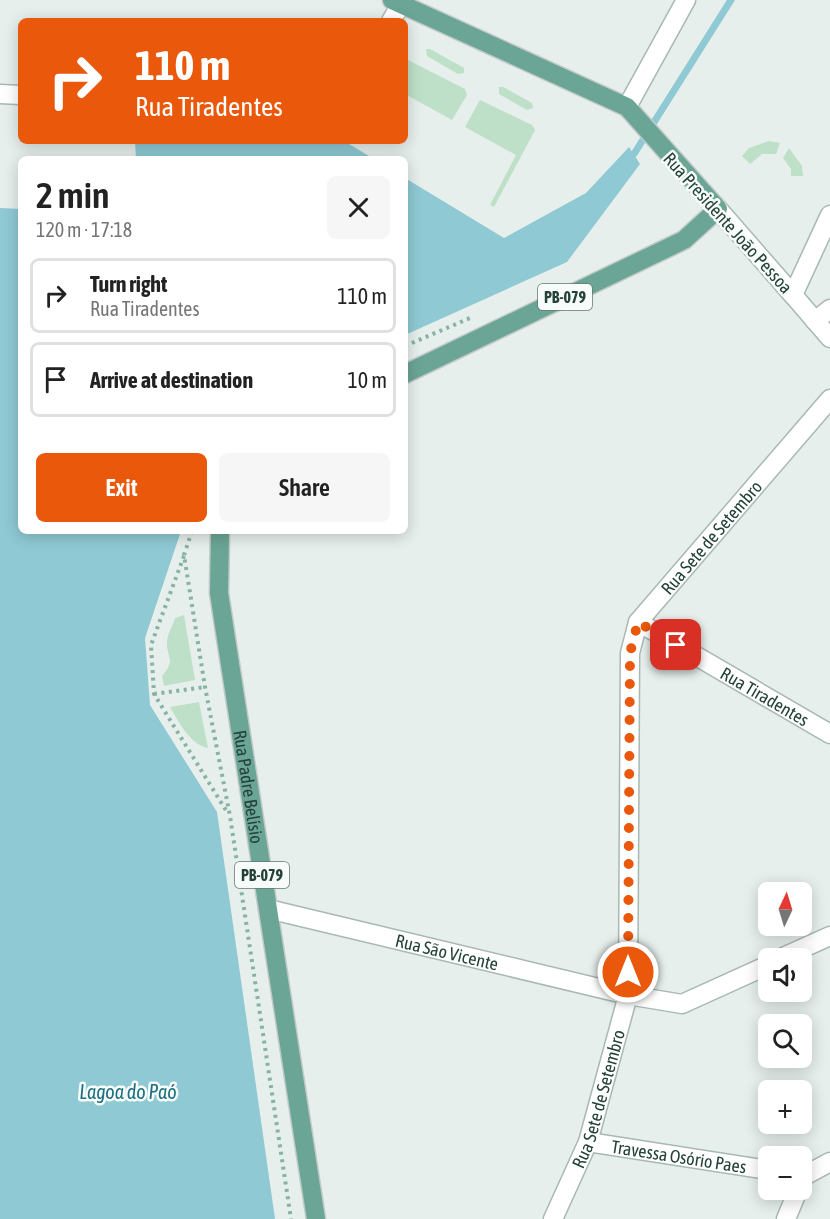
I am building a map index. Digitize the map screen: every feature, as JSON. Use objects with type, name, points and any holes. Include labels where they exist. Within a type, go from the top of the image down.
[{"type":"main road","points":[[397,2],[632,114]]},
{"type":"main road","name":"Rua Presidente João Pessoa","points":[[632,114],[718,210]]},
{"type":"main road","name":"PB-079","points":[[408,373],[684,240],[718,210]]},
{"type":"main road","name":"Rua Padre Belísio","points":[[220,534],[219,593],[316,1219]]},
{"type":"street","points":[[632,114],[686,0]]},
{"type":"street","points":[[393,18],[397,2]]},
{"type":"street","points":[[0,94],[18,95]]},
{"type":"street","name":"Rua Presidente João Pessoa","points":[[718,210],[830,338]]},
{"type":"street","points":[[793,294],[830,215]]},
{"type":"street","points":[[815,321],[830,309]]},
{"type":"street","name":"Rua Sete de Setembro","points":[[553,1219],[588,1142],[628,995],[630,653],[638,622],[830,399]]},
{"type":"street","name":"Rua Tiradentes","points":[[638,622],[830,734]]},
{"type":"street","name":"Rua São Vicente","points":[[268,909],[628,995],[682,1004],[758,969]]},
{"type":"street","points":[[803,948],[830,936]]},
{"type":"street","name":"Travessa Osório Paes","points":[[588,1142],[758,1168]]},
{"type":"street","points":[[812,1173],[830,1161]]},
{"type":"street","points":[[786,1219],[794,1200]]},
{"type":"path","points":[[191,534],[151,645],[154,694],[230,816]]},
{"type":"path","points":[[184,555],[205,687],[230,816],[291,1219]]},
{"type":"path","points":[[154,694],[205,687]]},
{"type":"green space","points":[[426,49],[464,68],[464,73],[458,74],[427,56]]},
{"type":"green space","points":[[408,60],[465,89],[467,95],[452,120],[408,96]]},
{"type":"green space","points":[[499,87],[532,103],[533,108],[527,110],[499,94]]},
{"type":"green space","points":[[480,100],[532,125],[535,130],[494,207],[490,205],[516,155],[465,127]]},
{"type":"green space","points":[[769,141],[780,143],[776,154],[762,154],[750,164],[742,156],[749,148]]},
{"type":"green space","points":[[789,148],[802,166],[803,176],[791,176],[791,169],[783,158]]},
{"type":"green space","points":[[184,615],[195,680],[164,686],[162,676],[170,662],[168,638],[175,618]]},
{"type":"green space","points":[[199,702],[208,748],[191,738],[170,707]]},
{"type":"water","points":[[135,144],[349,144],[369,156],[136,156]]},
{"type":"water","points":[[629,147],[640,164],[567,262],[408,334],[408,180],[504,238],[586,193]]},
{"type":"water","name":"Lagoa do Paó","points":[[0,208],[18,209],[18,534],[180,534],[145,638],[150,705],[217,812],[275,1219],[0,1219]]},
{"type":"waterway","points":[[634,154],[731,0]]},
{"type":"route","points":[[628,972],[630,653],[638,622],[676,645]]}]
